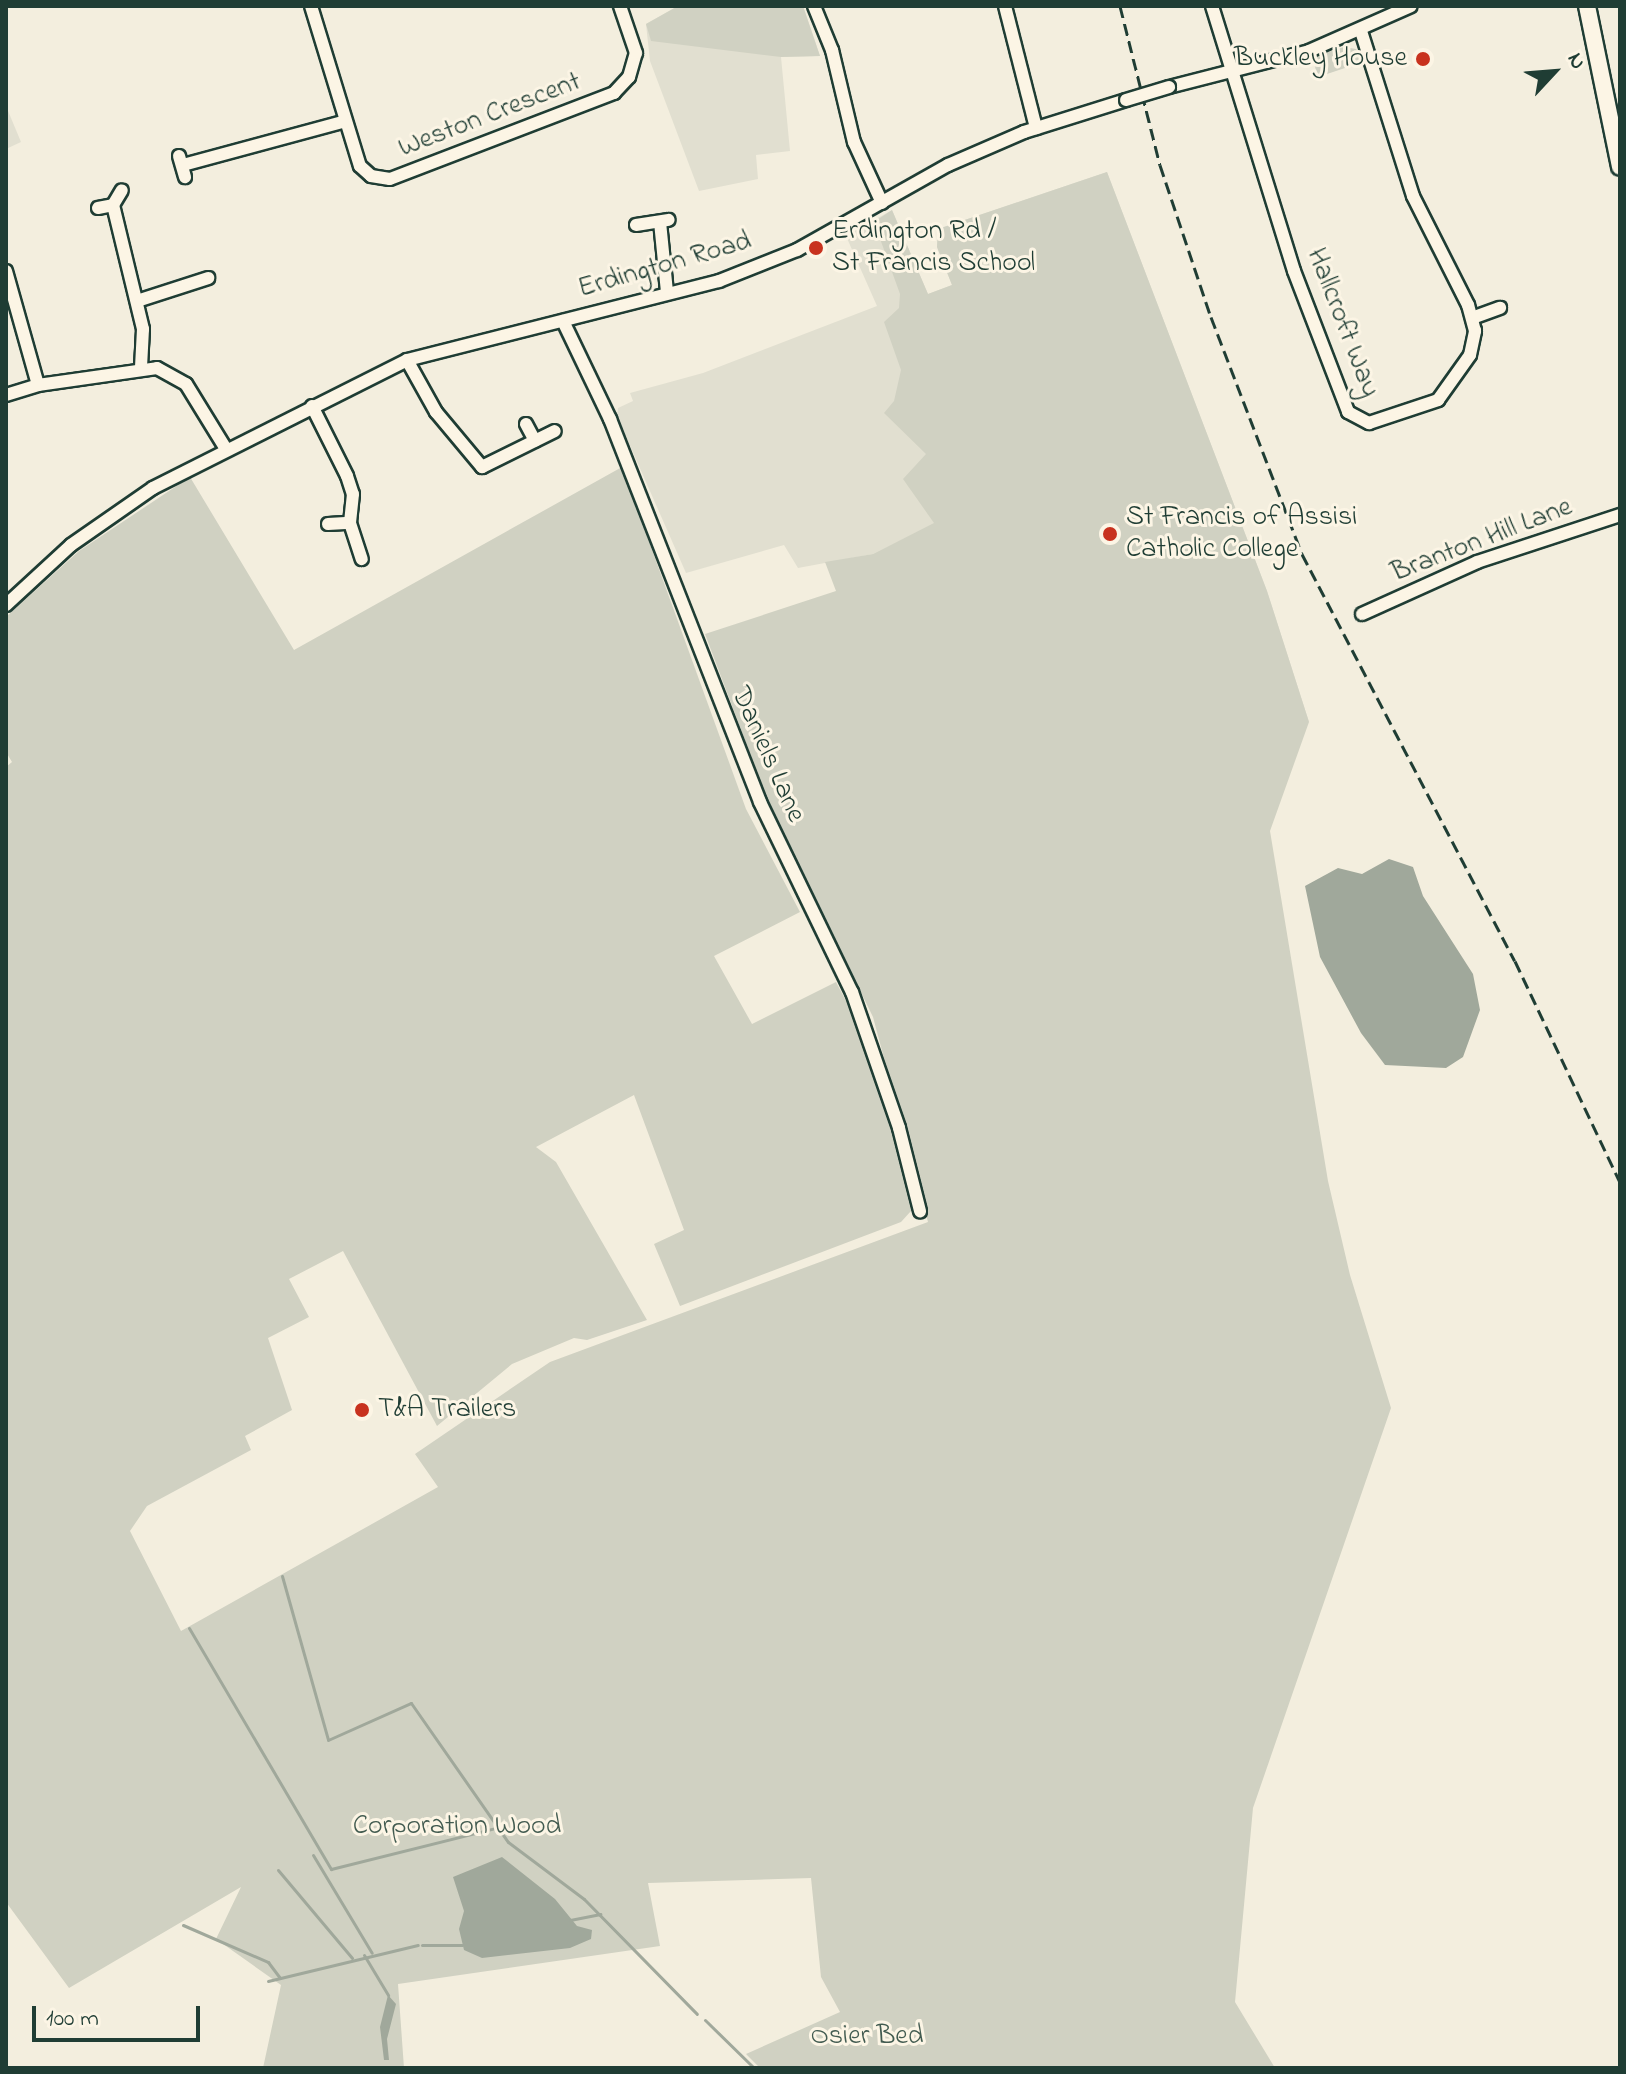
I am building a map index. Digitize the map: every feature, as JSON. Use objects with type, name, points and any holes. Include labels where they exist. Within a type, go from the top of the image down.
[{"type":"main road","points":[[1587,6],[1620,167]]},
{"type":"street","name":"Weston Crescent","points":[[311,6],[342,122],[360,166],[371,176],[390,179],[605,98],[624,83],[636,58],[620,6]]},
{"type":"street","points":[[814,6],[832,50],[854,142],[882,203]]},
{"type":"street","points":[[1005,6],[1036,128]]},
{"type":"street","name":"Hallcroft Way","points":[[1212,6],[1289,256],[1348,412],[1369,423],[1438,400],[1470,355],[1472,318]]},
{"type":"street","name":"Erdington Road","points":[[6,605],[109,516],[226,449],[407,360],[719,281],[797,250],[948,165],[1036,128],[1361,31],[1411,6]]},
{"type":"street","points":[[1361,31],[1413,196],[1472,318],[1500,308]]},
{"type":"street","points":[[182,166],[342,122]]},
{"type":"street","points":[[122,190],[113,205],[137,301],[141,368]]},
{"type":"street","points":[[98,208],[113,205]]},
{"type":"street","points":[[636,225],[665,221],[667,292]]},
{"type":"street","points":[[6,271],[38,385]]},
{"type":"street","points":[[137,301],[207,278]]},
{"type":"street","name":"Daniels Lane","points":[[563,321],[610,419],[760,802],[852,992],[899,1128],[920,1211]]},
{"type":"street","points":[[407,360],[436,412],[482,467],[555,431]]},
{"type":"street","points":[[6,395],[38,385],[157,368],[186,384],[226,449]]},
{"type":"street","points":[[312,406],[353,494],[350,523],[362,559]]},
{"type":"street","points":[[526,424],[535,441]]},
{"type":"street","name":"Branton Hill Lane","points":[[1362,614],[1477,562],[1620,515]]},
{"type":"street","points":[[328,524],[350,523]]},
{"type":"shaded area","points":[[678,6],[803,6],[820,56],[781,57],[790,151],[756,155],[758,179],[699,191],[650,61],[646,24]]},
{"type":"shaded area","points":[[6,106],[21,142],[6,149]]},
{"type":"shaded area","name":"St Francis of Assisi Catholic College","points":[[1107,172],[1267,591],[1309,722],[962,510],[873,554],[798,568],[784,545],[686,573],[617,416],[618,408],[633,401],[630,393],[703,373],[877,306],[846,236],[892,210],[928,294],[952,285],[937,247],[938,229]]},
{"type":"shaded area","points":[[1389,859],[1413,867],[1423,896],[1473,974],[1480,1010],[1463,1057],[1446,1068],[1385,1065],[1361,1033],[1320,957],[1305,886],[1338,868],[1362,874]]},
{"type":"shaded area","points":[[502,1857],[555,1899],[577,1926],[592,1930],[591,1939],[570,1948],[482,1958],[464,1950],[459,1929],[464,1911],[453,1877]]},
{"type":"shaded area","points":[[388,1995],[396,2004],[387,2039],[389,2060],[384,2060],[380,2027]]},
{"type":"green space","points":[[678,6],[803,6],[820,56],[781,57],[651,41],[646,24]]},
{"type":"green space","points":[[1344,47],[1356,49],[1366,61],[1318,77],[1312,57]]},
{"type":"green space","points":[[1107,172],[1267,591],[1309,722],[1270,831],[1328,1181],[1350,1275],[1391,1408],[1253,1808],[1235,2002],[1275,2068],[760,2068],[746,2054],[840,2012],[821,1977],[811,1878],[648,1883],[660,1946],[398,1984],[404,2068],[263,2068],[281,1985],[216,1939],[241,1887],[69,1988],[6,1902],[6,767],[12,762],[6,752],[6,617],[79,551],[190,477],[294,650],[622,467],[746,809],[800,912],[714,956],[752,1024],[836,982],[865,1037],[895,1127],[911,1198],[911,1211],[901,1222],[680,1306],[654,1244],[684,1230],[634,1095],[536,1147],[556,1162],[647,1320],[587,1340],[574,1338],[512,1364],[437,1426],[343,1251],[289,1279],[309,1317],[268,1338],[292,1410],[245,1436],[251,1450],[147,1506],[130,1531],[181,1631],[438,1487],[415,1454],[550,1362],[928,1222],[873,1017],[769,804],[705,634],[836,591],[825,562],[873,554],[934,523],[903,479],[926,454],[884,413],[894,401],[901,370],[884,322],[899,308],[900,294],[874,222],[892,210],[928,294],[952,285],[937,247],[938,229]]},
{"type":"waterway","points":[[282,1576],[328,1740],[411,1703],[508,1842],[584,1899],[697,2014]]},
{"type":"waterway","points":[[189,1628],[331,1869],[496,1828]]},
{"type":"waterway","points":[[313,1855],[372,1953]]},
{"type":"waterway","points":[[278,1870],[352,1958]]},
{"type":"waterway","points":[[570,1920],[600,1914]]},
{"type":"waterway","points":[[183,1925],[268,1962],[280,1978]]},
{"type":"waterway","points":[[268,1981],[418,1945]]},
{"type":"waterway","points":[[422,1945],[462,1945]]},
{"type":"waterway","points":[[364,1955],[388,1995]]},
{"type":"waterway","points":[[705,2020],[754,2068]]},
{"type":"railway","points":[[1120,6],[1160,165],[1211,317],[1302,554],[1515,961],[1620,1182]]},
{"type":"place","name":"Buckley House","points":[[1423,59]]},
{"type":"place","name":"Erdington Rd / St Francis School","points":[[816,248]]},
{"type":"place","name":"St Francis of Assisi Catholic College","points":[[1110,534]]},
{"type":"place","name":"T&A Trailers","points":[[362,1410]]},
{"type":"park label","name":"Corporation Wood","points":[[457,1827]]},
{"type":"park label","name":"Osier Bed","points":[[867,2037]]}]
